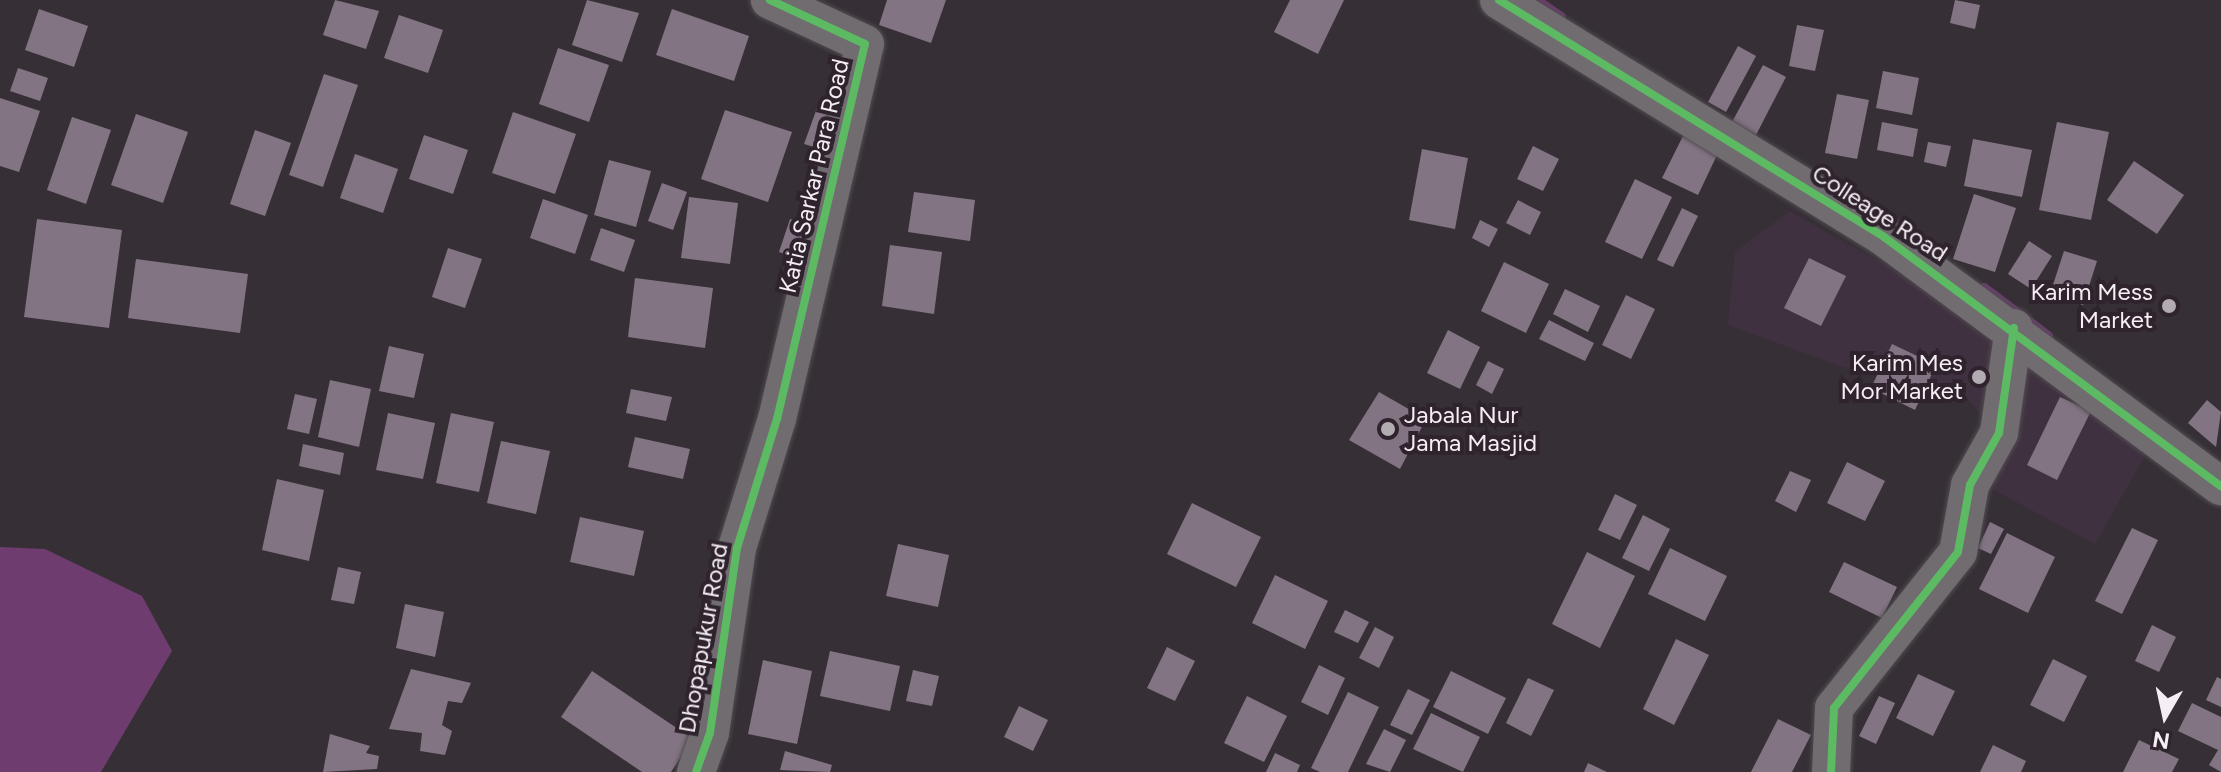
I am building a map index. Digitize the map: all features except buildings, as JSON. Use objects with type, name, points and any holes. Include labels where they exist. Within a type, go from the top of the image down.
[{"type":"street","name":"Katia Sarkar Para Road","points":[[770,0],[865,44],[777,419]]},
{"type":"street","name":"Colleage Road","points":[[1499,0],[1884,237],[2014,328],[2221,486]]},
{"type":"street","points":[[1831,772],[1834,708],[1958,552],[1970,485],[1999,433],[2014,328]]},
{"type":"street","name":"Dhopapukur Road","points":[[696,772],[710,733],[737,548],[777,419]]},
{"type":"shaded area","name":"Karim Mes Mor Market","points":[[1790,211],[1918,284],[1989,342],[2033,363],[2149,448],[2095,544],[1994,490],[1991,426],[1957,387],[1843,367],[1728,325],[1735,252]]},
{"type":"shaded area","points":[[0,547],[45,549],[142,596],[172,651],[101,772],[0,772]]},
{"type":"waterway","points":[[1536,0],[1561,17]]},
{"type":"waterway","points":[[1984,288],[2048,336]]},
{"type":"cycle path","points":[[696,772],[710,733],[737,548],[777,419],[865,44],[770,0]]},
{"type":"cycle path","points":[[1499,0],[1884,237],[2221,486]]},
{"type":"cycle path","points":[[1831,772],[1834,708],[1958,552],[1970,485],[1999,433],[2014,328]]},
{"type":"place","name":"Karim Mess Market","points":[[2169,306]]},
{"type":"place","name":"Karim Mes Mor Market","points":[[1979,377]]},
{"type":"place","name":"Jabala Nur Jama Masjid","points":[[1388,429]]}]
